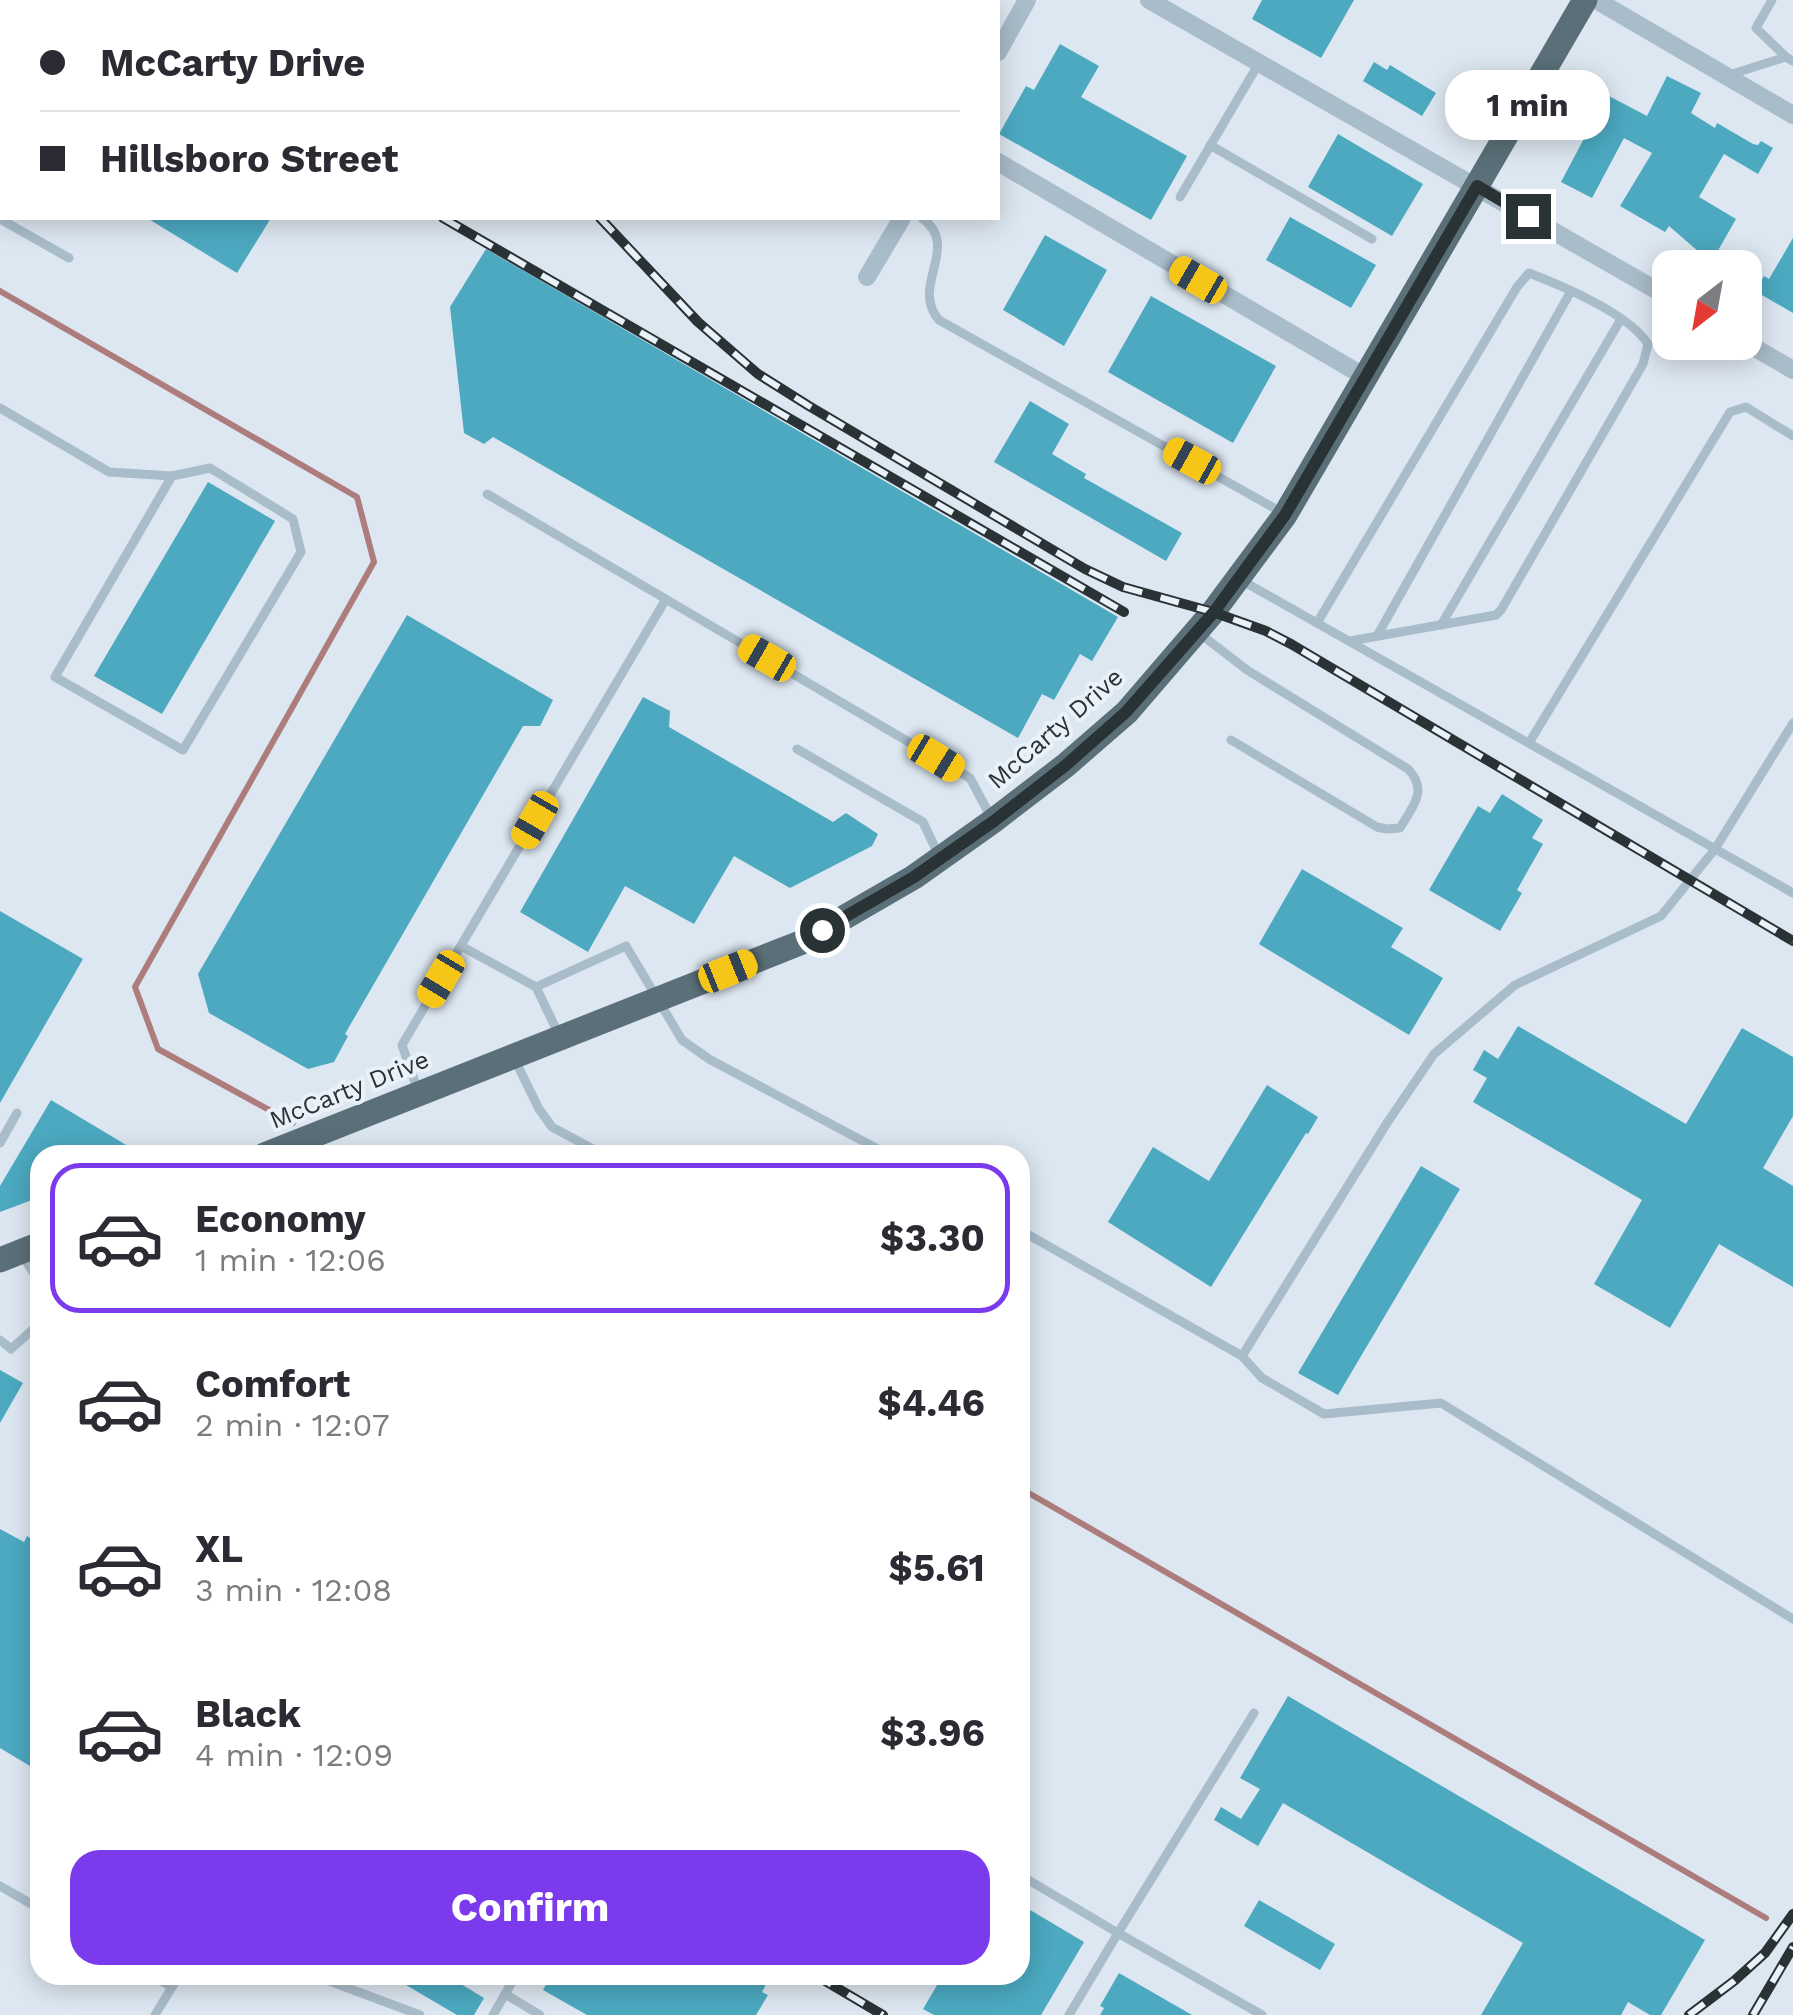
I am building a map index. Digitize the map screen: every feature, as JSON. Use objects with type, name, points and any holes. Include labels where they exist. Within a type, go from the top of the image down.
[{"type":"main road","name":"McCarty Drive","points":[[306,1145],[419,1094],[800,942],[845,919],[994,821],[1126,712],[1196,632],[1285,515],[1585,0]]},
{"type":"street","points":[[1000,48],[1027,0]]},
{"type":"street","points":[[1149,0],[1652,288]]},
{"type":"street","points":[[1596,0],[1793,115]]},
{"type":"street","points":[[1000,163],[1366,378]]},
{"type":"street","points":[[867,276],[901,220]]},
{"type":"street","points":[[1762,352],[1793,370]]},
{"type":"lane","points":[[1772,0],[1756,28],[1789,59]]},
{"type":"lane","points":[[1726,76],[1789,59]]},
{"type":"lane","points":[[1180,197],[1259,62]]},
{"type":"lane","points":[[1210,145],[1372,239]]},
{"type":"lane","points":[[2,220],[69,258]]},
{"type":"lane","points":[[925,220],[938,238],[928,295],[930,310],[940,320],[1285,515]]},
{"type":"lane","points":[[1317,623],[1517,287],[1530,272],[1572,291],[1642,333],[1648,344],[1643,364],[1501,610],[1496,615],[1350,641]]},
{"type":"lane","points":[[1377,636],[1572,291]]},
{"type":"lane","points":[[1441,625],[1622,319]]},
{"type":"lane","points":[[0,408],[109,472],[172,476],[210,468],[293,519],[301,552],[183,750],[55,677],[172,476]]},
{"type":"lane","points":[[1529,743],[1730,412],[1746,408],[1793,436]]},
{"type":"lane","points":[[487,494],[970,778],[994,821]]},
{"type":"lane","points":[[1238,578],[1793,893]]},
{"type":"lane","points":[[419,1094],[402,1045],[666,598]]},
{"type":"lane","points":[[1196,632],[1247,670],[1408,769],[1419,787],[1417,798],[1400,828],[1387,829],[1231,740]]},
{"type":"lane","points":[[1242,1356],[1434,1054],[1515,985],[1661,916],[1715,849],[1793,723]]},
{"type":"lane","points":[[797,749],[923,822],[941,858]]},
{"type":"lane","points":[[461,946],[536,987],[560,1038]]},
{"type":"lane","points":[[536,987],[626,946],[682,1040],[710,1060],[869,1145]]},
{"type":"lane","points":[[514,1056],[539,1110],[552,1126],[586,1145]]},
{"type":"lane","points":[[0,1143],[17,1113]]},
{"type":"lane","points":[[1030,1236],[1242,1356],[1262,1378],[1324,1414],[1441,1404],[1793,1619]]},
{"type":"lane","points":[[0,1340],[11,1349],[30,1332]]},
{"type":"lane","points":[[1070,2015],[1254,1713]]},
{"type":"lane","points":[[1030,1881],[1262,2015]]},
{"type":"lane","points":[[0,1886],[30,1904]]},
{"type":"lane","points":[[156,2015],[172,1987],[169,1985]]},
{"type":"lane","points":[[340,1985],[420,2015]]},
{"type":"lane","points":[[493,2015],[510,1985]]},
{"type":"lane","points":[[505,1994],[540,2015]]},
{"type":"building","points":[[1262,0],[1354,0],[1321,58],[1252,19]]},
{"type":"building","points":[[1060,44],[1099,66],[1081,97],[1187,156],[1151,220],[1000,135],[1026,86],[1034,90]]},
{"type":"building","points":[[1374,62],[1387,70],[1390,65],[1436,93],[1422,116],[1363,81]]},
{"type":"building","points":[[1667,76],[1701,93],[1691,113],[1715,128],[1717,123],[1753,144],[1761,141],[1773,148],[1758,174],[1724,154],[1699,197],[1736,219],[1718,250],[1697,250],[1669,226],[1665,232],[1620,206],[1652,153],[1624,138],[1592,198],[1561,182],[1607,95],[1647,116]]},
{"type":"building","points":[[1338,134],[1423,184],[1392,236],[1308,187]]},
{"type":"building","points":[[1290,217],[1376,265],[1351,308],[1266,260]]},
{"type":"building","points":[[150,220],[270,220],[237,273]]},
{"type":"building","points":[[1045,235],[1107,270],[1064,346],[1003,310]]},
{"type":"building","points":[[1793,238],[1793,313],[1762,295],[1762,279],[1764,276],[1769,279]]},
{"type":"building","points":[[486,249],[1118,617],[1092,661],[1080,654],[1054,700],[1042,694],[1018,738],[493,437],[484,444],[464,433],[450,307]]},
{"type":"building","points":[[1151,296],[1276,366],[1233,443],[1108,372]]},
{"type":"building","points":[[1030,401],[1069,424],[1052,454],[1086,474],[1084,478],[1182,533],[1166,561],[994,462]]},
{"type":"building","points":[[208,482],[275,521],[162,714],[94,676]]},
{"type":"building","points":[[407,615],[553,700],[540,726],[523,726],[345,1034],[348,1036],[334,1062],[308,1069],[209,1013],[198,974]]},
{"type":"building","points":[[643,697],[670,711],[669,727],[833,822],[846,813],[878,834],[872,846],[790,888],[734,856],[694,924],[625,886],[588,952],[520,912]]},
{"type":"building","points":[[1502,794],[1543,820],[1532,838],[1543,844],[1500,931],[1429,890],[1478,806],[1490,813]]},
{"type":"building","points":[[1302,869],[1403,928],[1391,947],[1443,978],[1409,1035],[1259,944]]},
{"type":"building","points":[[0,911],[83,959],[0,1103]]},
{"type":"building","points":[[1518,1026],[1686,1124],[1742,1028],[1793,1057],[1793,1116],[1763,1168],[1793,1186],[1793,1287],[1719,1244],[1670,1328],[1594,1284],[1642,1200],[1473,1102],[1487,1078],[1473,1070],[1484,1050],[1498,1059]]},
{"type":"building","points":[[1267,1085],[1318,1117],[1211,1287],[1108,1222],[1153,1147],[1209,1181]]},
{"type":"building","points":[[51,1100],[126,1145],[30,1145],[30,1201],[0,1212],[0,1186]]},
{"type":"building","points":[[1421,1166],[1460,1189],[1338,1395],[1298,1373]]},
{"type":"building","points":[[0,1370],[23,1383],[0,1423]]},
{"type":"building","points":[[0,1529],[24,1542],[27,1536],[30,1538],[30,1766],[0,1748]]},
{"type":"building","points":[[1288,1696],[1705,1940],[1661,2015],[1650,2015],[1628,2002],[1621,2015],[1481,2015],[1523,1943],[1283,1803],[1258,1846],[1214,1820],[1221,1807],[1241,1819],[1260,1789],[1240,1778]]},
{"type":"building","points":[[1259,1900],[1335,1944],[1320,1970],[1244,1926]]},
{"type":"building","points":[[1030,1910],[1084,1942],[1041,2015],[934,2015],[923,2009],[937,1985],[1030,1985]]},
{"type":"building","points":[[1119,1973],[1192,2015],[1100,2015],[1104,2008],[1100,2006]]},
{"type":"building","points":[[406,1985],[463,1985],[484,1998],[474,2015],[457,2015]]},
{"type":"building","points":[[546,1985],[766,1985],[762,1992],[768,1995],[756,2015],[587,2015],[543,1990]]},
{"type":"waterway","points":[[0,291],[357,497],[374,562],[135,987],[158,1049],[293,1123]]},
{"type":"waterway","points":[[1030,1494],[1766,1918]]},
{"type":"railway","points":[[446,220],[1124,612]]},
{"type":"railway","points":[[602,220],[698,322],[758,374],[809,406],[1085,569],[1123,587],[1213,612],[1291,644],[1793,941]]},
{"type":"railway","points":[[1689,2015],[1765,1953],[1793,1914]]},
{"type":"railway","points":[[1753,2015],[1793,1947]]},
{"type":"railway","points":[[832,1985],[883,2015]]},
{"type":"route","points":[[822,930],[914,877],[994,821],[1126,712],[1214,612],[1285,515],[1477,186],[1528,216]]}]
